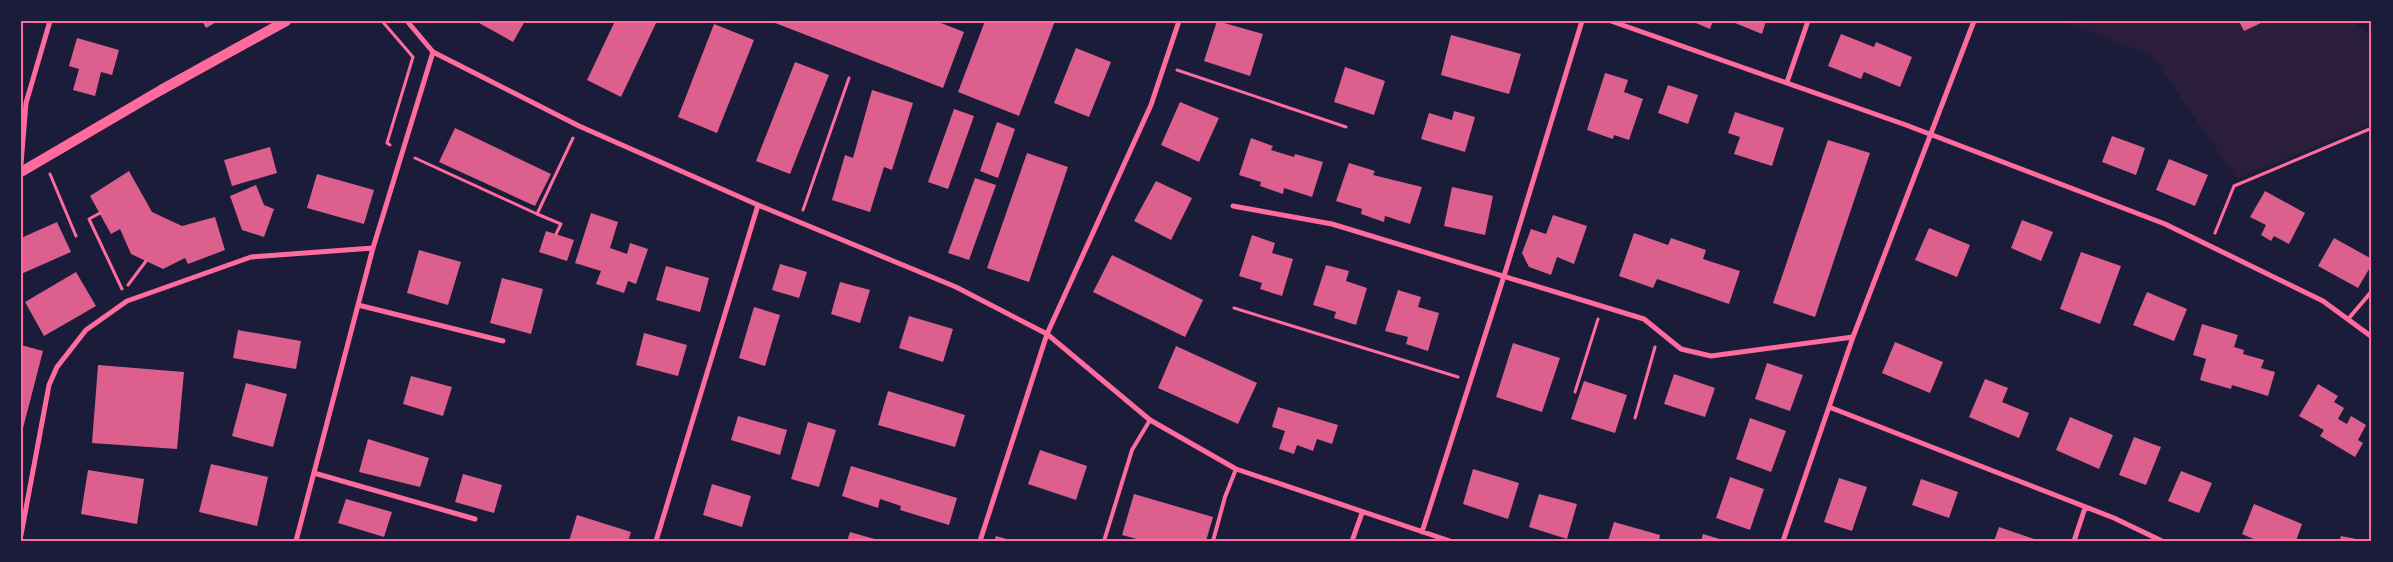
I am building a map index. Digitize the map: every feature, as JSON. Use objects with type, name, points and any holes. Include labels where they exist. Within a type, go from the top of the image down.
[{"type":"main road","points":[[21,172],[161,90],[286,21]]},
{"type":"street","points":[[21,164],[26,103],[50,21]]},
{"type":"street","points":[[407,21],[433,52],[579,126],[758,205],[956,287],[1047,334],[1150,420],[1236,470],[1450,541]]},
{"type":"street","points":[[980,541],[1047,334],[1151,106],[1179,21]]},
{"type":"street","points":[[1422,532],[1504,276],[1582,21]]},
{"type":"street","points":[[1611,21],[1930,134],[2165,224],[2324,301],[2372,337]]},
{"type":"street","points":[[1787,82],[1808,21]]},
{"type":"street","points":[[1783,541],[1853,337],[1974,21]]},
{"type":"street","points":[[296,541],[373,248],[433,52]]},
{"type":"street","points":[[656,541],[758,205]]},
{"type":"street","points":[[1234,206],[1332,224],[1644,319],[1681,348],[1711,356],[1853,337]]},
{"type":"street","points":[[21,535],[48,385],[57,367],[86,330],[128,301],[252,257],[373,248]]},
{"type":"street","points":[[358,305],[503,341]]},
{"type":"street","points":[[1829,407],[2114,518],[2162,541]]},
{"type":"street","points":[[314,473],[475,519]]},
{"type":"street","points":[[2074,541],[2085,508]]},
{"type":"street","points":[[1352,541],[1362,513]]},
{"type":"lane","points":[[2349,318],[2372,291]]},
{"type":"lane","points":[[1104,541],[1132,450],[1150,420]]},
{"type":"lane","points":[[1213,541],[1225,497],[1236,470]]},
{"type":"path","points":[[382,21],[413,57],[387,143]]},
{"type":"path","points":[[1164,66],[1346,127]]},
{"type":"path","points":[[799,222],[849,78]]},
{"type":"path","points":[[537,214],[579,126]]},
{"type":"path","points":[[2210,245],[2234,186],[2372,128]]},
{"type":"path","points":[[402,152],[561,224],[556,234]]},
{"type":"path","points":[[43,160],[76,236]]},
{"type":"path","points":[[100,213],[89,219],[128,301]]},
{"type":"path","points":[[123,291],[146,261]]},
{"type":"path","points":[[1575,392],[1601,307]]},
{"type":"path","points":[[1234,308],[1471,380]]},
{"type":"path","points":[[1635,418],[1660,331]]},
{"type":"shaded area","points":[[2064,21],[2353,21],[2372,39],[2372,123],[2237,179],[2152,56]]},
{"type":"building","points":[[202,21],[218,21],[206,28]]},
{"type":"building","points":[[480,21],[525,21],[513,42],[479,23]]},
{"type":"building","points":[[615,21],[657,21],[621,97],[587,80]]},
{"type":"building","points":[[770,21],[936,21],[964,32],[943,88]]},
{"type":"building","points":[[985,21],[1055,21],[1019,116],[958,92]]},
{"type":"building","points":[[1217,21],[1263,34],[1250,76],[1204,61]]},
{"type":"building","points":[[1691,21],[1713,21],[1710,29]]},
{"type":"building","points":[[1730,21],[1766,21],[1762,34]]},
{"type":"building","points":[[2239,21],[2265,21],[2244,31]]},
{"type":"building","points":[[714,24],[754,40],[717,133],[678,117]]},
{"type":"building","points":[[1841,34],[1874,47],[1876,42],[1912,57],[1900,87],[1864,72],[1861,79],[1828,66]]},
{"type":"building","points":[[1451,35],[1521,54],[1509,94],[1441,75]]},
{"type":"building","points":[[77,38],[119,50],[112,75],[101,72],[95,96],[73,90],[79,69],[69,66]]},
{"type":"building","points":[[1076,48],[1111,62],[1089,117],[1054,103]]},
{"type":"building","points":[[795,62],[829,75],[790,174],[756,161]]},
{"type":"building","points":[[1345,67],[1385,81],[1374,115],[1334,102]]},
{"type":"building","points":[[1605,73],[1628,80],[1624,92],[1643,99],[1629,140],[1614,135],[1613,139],[1587,130]]},
{"type":"building","points":[[1668,85],[1698,95],[1688,124],[1658,113]]},
{"type":"building","points":[[872,90],[913,103],[892,170],[884,167],[870,212],[832,200],[845,155],[853,158]]},
{"type":"building","points":[[1180,102],[1219,118],[1199,162],[1161,145]]},
{"type":"building","points":[[954,109],[974,116],[948,189],[928,182]]},
{"type":"building","points":[[1454,111],[1475,117],[1465,152],[1421,139],[1429,113],[1452,120]]},
{"type":"building","points":[[1735,112],[1784,128],[1772,166],[1734,154],[1740,137],[1728,133]]},
{"type":"building","points":[[997,122],[1015,129],[998,178],[980,171]]},
{"type":"building","points":[[455,128],[551,174],[535,206],[439,162]]},
{"type":"building","points":[[2112,136],[2145,148],[2136,175],[2102,162]]},
{"type":"building","points":[[1251,138],[1273,146],[1271,150],[1294,157],[1295,154],[1323,162],[1312,197],[1284,188],[1283,194],[1260,186],[1261,182],[1239,175]]},
{"type":"building","points":[[1828,140],[1870,153],[1815,317],[1773,303]]},
{"type":"building","points":[[270,147],[277,173],[232,186],[224,160]]},
{"type":"building","points":[[1027,153],[1068,167],[1029,282],[987,268]]},
{"type":"building","points":[[2169,159],[2208,175],[2195,206],[2156,190]]},
{"type":"building","points":[[1349,163],[1375,171],[1373,175],[1422,187],[1410,224],[1385,216],[1384,222],[1361,214],[1362,209],[1336,201]]},
{"type":"building","points":[[129,171],[152,212],[182,226],[215,217],[225,250],[188,264],[185,258],[163,269],[131,254],[120,229],[111,234],[90,196]]},
{"type":"building","points":[[317,174],[374,190],[364,224],[307,208]]},
{"type":"building","points":[[975,178],[996,185],[969,260],[948,253]]},
{"type":"building","points":[[1156,181],[1192,198],[1171,240],[1134,221]]},
{"type":"building","points":[[256,185],[264,205],[274,209],[264,237],[242,230],[230,196]]},
{"type":"building","points":[[1452,187],[1493,196],[1485,235],[1444,226]]},
{"type":"building","points":[[2265,191],[2305,213],[2289,244],[2274,236],[2271,241],[2261,235],[2266,225],[2250,217]]},
{"type":"building","points":[[591,213],[618,222],[610,248],[627,254],[630,243],[648,249],[636,284],[628,281],[624,293],[596,284],[601,271],[575,263]]},
{"type":"building","points":[[1553,215],[1587,226],[1574,264],[1557,257],[1551,275],[1529,267],[1522,253],[1531,229],[1546,234]]},
{"type":"building","points":[[2022,220],[2053,232],[2041,261],[2011,248]]},
{"type":"building","points":[[57,222],[71,252],[21,274],[21,238]]},
{"type":"building","points":[[1929,228],[1970,245],[1957,277],[1915,260]]},
{"type":"building","points":[[546,231],[574,240],[567,261],[539,252]]},
{"type":"building","points":[[1634,233],[1668,245],[1671,238],[1706,250],[1703,259],[1740,271],[1729,304],[1657,279],[1653,288],[1619,276]]},
{"type":"building","points":[[1252,235],[1275,243],[1272,253],[1293,259],[1282,296],[1260,289],[1262,283],[1239,276]]},
{"type":"building","points":[[2334,238],[2372,259],[2372,264],[2358,288],[2318,266]]},
{"type":"building","points":[[419,250],[461,262],[448,305],[407,293]]},
{"type":"building","points":[[2081,252],[2121,266],[2100,324],[2060,309]]},
{"type":"building","points":[[1112,255],[1203,300],[1185,337],[1093,292]]},
{"type":"building","points":[[780,264],[807,272],[799,298],[772,290]]},
{"type":"building","points":[[1326,265],[1349,271],[1346,281],[1367,288],[1356,325],[1334,318],[1336,312],[1313,305]]},
{"type":"building","points":[[666,266],[709,278],[700,312],[656,300]]},
{"type":"building","points":[[76,272],[96,306],[44,336],[25,302]]},
{"type":"building","points":[[502,278],[543,289],[531,334],[490,323]]},
{"type":"building","points":[[840,282],[870,290],[860,323],[831,314]]},
{"type":"building","points":[[1398,290],[1421,297],[1418,307],[1439,313],[1428,351],[1406,344],[1408,337],[1385,331]]},
{"type":"building","points":[[2147,292],[2187,309],[2174,341],[2133,325]]},
{"type":"building","points":[[754,307],[780,315],[765,366],[739,358]]},
{"type":"building","points":[[909,316],[953,329],[943,362],[899,348]]},
{"type":"building","points":[[2202,324],[2238,335],[2234,347],[2244,350],[2243,354],[2264,360],[2261,368],[2275,372],[2268,396],[2232,385],[2231,389],[2200,380],[2206,359],[2193,355]]},
{"type":"building","points":[[238,330],[301,341],[296,369],[233,358]]},
{"type":"building","points":[[644,333],[687,345],[678,376],[636,365]]},
{"type":"building","points":[[1895,342],[1943,362],[1930,393],[1882,373]]},
{"type":"building","points":[[1513,343],[1560,358],[1542,412],[1496,397]]},
{"type":"building","points":[[21,345],[43,351],[22,432],[21,432]]},
{"type":"building","points":[[1176,346],[1257,383],[1238,424],[1158,388]]},
{"type":"building","points":[[1767,363],[1803,375],[1790,411],[1755,399]]},
{"type":"building","points":[[98,365],[184,372],[177,449],[92,443]]},
{"type":"building","points":[[1674,374],[1715,388],[1705,417],[1664,404]]},
{"type":"building","points":[[411,376],[452,387],[443,416],[403,404]]},
{"type":"building","points":[[1985,379],[2008,388],[2002,402],[2029,413],[2019,438],[1969,417]]},
{"type":"building","points":[[1584,381],[1627,395],[1615,433],[1571,419]]},
{"type":"building","points":[[246,383],[287,394],[273,447],[232,436]]},
{"type":"building","points":[[2318,384],[2338,396],[2334,402],[2344,408],[2338,419],[2347,424],[2351,416],[2366,425],[2358,440],[2363,443],[2355,457],[2320,436],[2324,430],[2299,416]]},
{"type":"building","points":[[888,391],[965,415],[955,447],[878,425]]},
{"type":"building","points":[[1278,407],[1338,425],[1332,444],[1317,439],[1313,451],[1297,445],[1294,454],[1279,449],[1285,431],[1272,427]]},
{"type":"building","points":[[738,416],[787,430],[780,455],[731,440]]},
{"type":"building","points":[[2070,417],[2113,435],[2099,469],[2056,450]]},
{"type":"building","points":[[1750,418],[1786,431],[1771,472],[1736,459]]},
{"type":"building","points":[[808,422],[836,430],[819,487],[791,479]]},
{"type":"building","points":[[2134,437],[2161,447],[2146,485],[2119,475]]},
{"type":"building","points":[[368,439],[429,458],[420,487],[359,472]]},
{"type":"building","points":[[1040,450],[1087,466],[1076,500],[1028,484]]},
{"type":"building","points":[[211,464],[268,477],[257,526],[199,512]]},
{"type":"building","points":[[851,466],[957,498],[949,525],[900,510],[901,506],[880,499],[878,508],[842,496]]},
{"type":"building","points":[[1473,469],[1519,483],[1508,519],[1463,504]]},
{"type":"building","points":[[88,470],[144,479],[137,524],[81,514]]},
{"type":"building","points":[[2181,471],[2212,483],[2199,513],[2168,501]]},
{"type":"building","points":[[463,474],[502,485],[494,513],[455,502]]},
{"type":"building","points":[[1730,477],[1764,489],[1750,530],[1716,518]]},
{"type":"building","points":[[1839,478],[1867,487],[1852,531],[1824,522]]},
{"type":"building","points":[[1921,479],[1958,492],[1949,518],[1912,505]]},
{"type":"building","points":[[712,484],[751,496],[742,527],[703,515]]},
{"type":"building","points":[[1134,494],[1213,517],[1206,541],[1144,541],[1122,535]]},
{"type":"building","points":[[1539,494],[1577,504],[1567,539],[1529,527]]},
{"type":"building","points":[[346,499],[392,512],[384,537],[338,523]]},
{"type":"building","points":[[2254,504],[2302,524],[2296,541],[2258,541],[2242,534]]},
{"type":"building","points":[[577,515],[631,532],[628,541],[569,541]]},
{"type":"building","points":[[1614,522],[1660,535],[1659,541],[1608,541]]},
{"type":"building","points":[[1999,527],[2037,540],[2037,541],[1994,541]]},
{"type":"building","points":[[850,532],[878,540],[878,541],[847,541]]},
{"type":"building","points":[[1703,534],[1723,540],[1723,541],[1701,541]]},
{"type":"building","points":[[996,536],[1010,540],[1010,541],[994,541]]},
{"type":"building","points":[[2341,536],[2361,540],[2361,541],[2339,541]]}]
